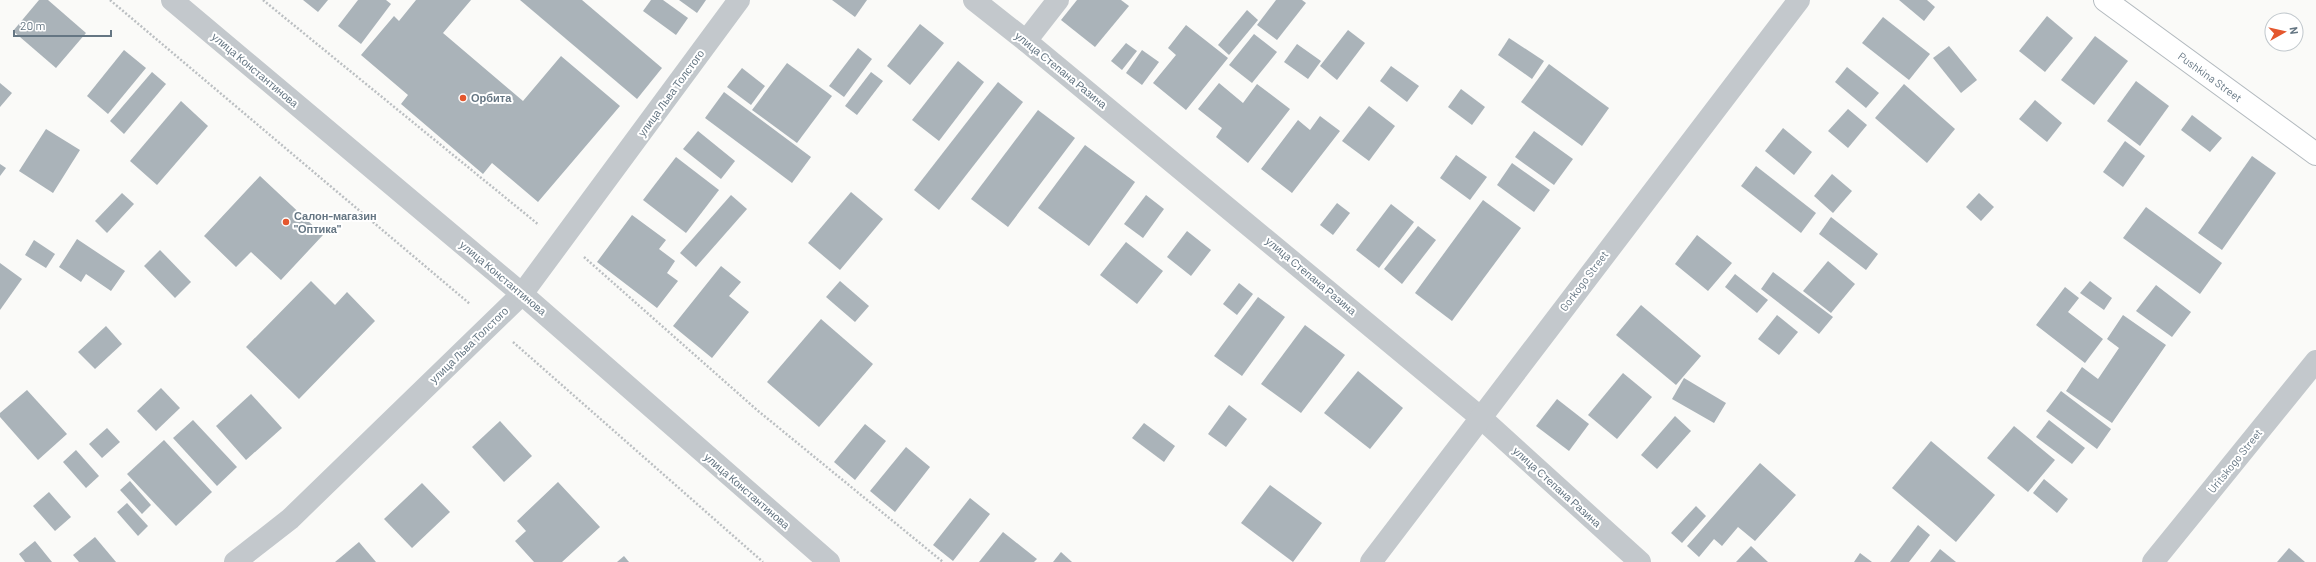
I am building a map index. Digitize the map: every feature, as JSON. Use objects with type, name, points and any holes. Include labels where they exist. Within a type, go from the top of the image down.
[{"type":"main road","name":"Pushkina Street","points":[[2105,0],[2316,154]]},
{"type":"street","name":"улица Константинова","points":[[172,0],[522,294],[828,562]]},
{"type":"street","name":"улица Льва Толстого","points":[[235,562],[290,519],[522,294],[739,0]]},
{"type":"street","name":"улица Степана Разина","points":[[974,0],[1026,41],[1480,417],[1640,562]]},
{"type":"street","points":[[1026,41],[1058,0]]},
{"type":"street","name":"Gorkogo Street","points":[[1371,562],[1798,0]]},
{"type":"street","name":"Uritskogo Street","points":[[2153,562],[2316,361]]},
{"type":"path","points":[[110,0],[492,323],[763,562]]},
{"type":"path","points":[[263,0],[519,210],[572,247],[757,410],[943,562]]},
{"type":"building","points":[[39,0],[48,0],[86,33],[56,68],[13,31]]},
{"type":"building","points":[[303,0],[328,0],[318,12]]},
{"type":"building","points":[[358,0],[386,0],[391,4],[361,44],[338,26]]},
{"type":"building","name":"Орбита","points":[[416,0],[471,0],[443,33],[523,101],[561,56],[620,106],[538,202],[492,163],[483,174],[401,104],[408,95],[361,55],[394,16],[399,21]]},
{"type":"building","points":[[520,0],[582,0],[662,68],[637,99]]},
{"type":"building","points":[[651,0],[663,0],[688,18],[676,35],[643,11]]},
{"type":"building","points":[[679,0],[706,0],[697,13]]},
{"type":"building","points":[[832,0],[867,0],[855,17]]},
{"type":"building","points":[[1077,0],[1121,0],[1129,6],[1095,47],[1061,20]]},
{"type":"building","points":[[1276,0],[1302,0],[1306,3],[1277,40],[1257,25]]},
{"type":"building","points":[[1899,0],[1927,0],[1935,7],[1924,21]]},
{"type":"building","points":[[1247,10],[1258,20],[1229,55],[1218,45]]},
{"type":"building","points":[[2047,16],[2073,38],[2045,72],[2019,51]]},
{"type":"building","points":[[1883,17],[1930,54],[1909,80],[1862,43]]},
{"type":"building","points":[[920,24],[944,43],[910,85],[887,66]]},
{"type":"building","points":[[1186,25],[1228,58],[1186,110],[1153,83],[1176,55],[1168,48]]},
{"type":"building","points":[[1348,30],[1365,43],[1337,80],[1320,66]]},
{"type":"building","points":[[1254,34],[1277,52],[1252,83],[1229,65]]},
{"type":"building","points":[[2095,36],[2128,61],[2094,105],[2061,80]]},
{"type":"building","points":[[1509,38],[1544,61],[1532,79],[1498,55]]},
{"type":"building","points":[[1126,43],[1137,51],[1122,70],[1111,61]]},
{"type":"building","points":[[1297,44],[1321,61],[1308,79],[1284,62]]},
{"type":"building","points":[[1949,46],[1977,80],[1961,93],[1933,58]]},
{"type":"building","points":[[858,48],[872,59],[844,97],[829,86]]},
{"type":"building","points":[[124,50],[146,68],[108,114],[87,96]]},
{"type":"building","points":[[1142,50],[1159,62],[1142,85],[1126,73]]},
{"type":"building","points":[[958,61],[984,82],[939,141],[912,120]]},
{"type":"building","points":[[787,63],[832,96],[797,143],[752,110]]},
{"type":"building","points":[[1549,64],[1609,108],[1582,146],[1521,102]]},
{"type":"building","points":[[1391,66],[1419,86],[1407,102],[1380,81]]},
{"type":"building","points":[[1847,67],[1879,93],[1866,108],[1835,82]]},
{"type":"building","points":[[742,68],[765,86],[751,105],[727,87]]},
{"type":"building","points":[[152,72],[166,84],[124,134],[110,121]]},
{"type":"building","points":[[871,72],[883,81],[857,115],[845,106]]},
{"type":"building","points":[[2136,81],[2169,106],[2140,146],[2107,121]]},
{"type":"building","points":[[998,82],[1023,102],[939,210],[914,190]]},
{"type":"building","points":[[0,83],[12,93],[0,107]]},
{"type":"building","points":[[1219,83],[1243,103],[1257,84],[1290,109],[1248,163],[1216,137],[1222,128],[1198,109]]},
{"type":"building","points":[[1904,84],[1955,129],[1927,163],[1875,118]]},
{"type":"building","points":[[1461,89],[1485,107],[1472,125],[1448,107]]},
{"type":"building","points":[[724,92],[811,157],[792,183],[705,118]]},
{"type":"building","points":[[2035,100],[2062,123],[2047,142],[2019,119]]},
{"type":"building","points":[[181,101],[208,126],[157,185],[130,161]]},
{"type":"building","points":[[1369,106],[1395,126],[1369,161],[1342,141]]},
{"type":"building","points":[[1848,109],[1867,125],[1848,148],[1828,131]]},
{"type":"building","points":[[1038,110],[1075,138],[1008,227],[971,199]]},
{"type":"building","points":[[2192,115],[2222,138],[2210,152],[2181,130]]},
{"type":"building","points":[[1320,116],[1340,131],[1292,193],[1261,169],[1298,120],[1310,130]]},
{"type":"building","points":[[1783,128],[1812,152],[1794,175],[1765,151]]},
{"type":"building","points":[[46,129],[80,150],[53,193],[19,171]]},
{"type":"building","points":[[698,131],[735,161],[721,179],[683,149]]},
{"type":"building","points":[[1534,131],[1573,159],[1554,185],[1515,157]]},
{"type":"building","points":[[2125,141],[2145,156],[2123,187],[2103,172]]},
{"type":"building","points":[[1085,145],[1135,182],[1089,246],[1038,208]]},
{"type":"building","points":[[1456,155],[1487,177],[1470,200],[1440,178]]},
{"type":"building","points":[[2252,156],[2276,173],[2222,250],[2198,233]]},
{"type":"building","points":[[676,157],[719,190],[686,233],[643,200]]},
{"type":"building","points":[[1512,163],[1550,190],[1534,212],[1497,185]]},
{"type":"building","points":[[0,164],[6,168],[0,176]]},
{"type":"building","points":[[1756,166],[1816,213],[1801,233],[1741,186]]},
{"type":"building","points":[[1832,174],[1852,191],[1833,213],[1814,196]]},
{"type":"building","points":[[260,176],[323,235],[281,280],[251,252],[236,267],[204,236]]},
{"type":"building","points":[[851,192],[883,219],[840,270],[808,243]]},
{"type":"building","points":[[122,193],[134,204],[107,233],[95,221]]},
{"type":"building","points":[[1979,193],[1994,207],[1981,221],[1966,207]]},
{"type":"building","points":[[731,195],[747,209],[696,267],[680,253]]},
{"type":"building","points":[[1146,195],[1164,209],[1143,238],[1124,224]]},
{"type":"building","points":[[1483,200],[1521,228],[1452,321],[1415,293]]},
{"type":"building","points":[[1337,203],[1350,213],[1333,235],[1320,225]]},
{"type":"building","points":[[1391,204],[1414,222],[1379,268],[1356,250]]},
{"type":"building","points":[[2146,207],[2222,263],[2200,294],[2123,238]]},
{"type":"building","points":[[632,215],[666,240],[659,249],[675,261],[667,273],[678,281],[657,308],[597,262]]},
{"type":"building","points":[[1831,217],[1878,254],[1866,270],[1819,234]]},
{"type":"building","points":[[1418,226],[1436,240],[1402,284],[1384,269]]},
{"type":"building","points":[[1187,231],[1211,250],[1191,276],[1167,257]]},
{"type":"building","points":[[1697,235],[1732,263],[1708,291],[1675,264]]},
{"type":"building","points":[[77,239],[125,271],[111,291],[86,274],[81,282],[59,267]]},
{"type":"building","points":[[34,240],[55,254],[46,268],[25,255]]},
{"type":"building","points":[[1126,242],[1163,271],[1137,304],[1100,275]]},
{"type":"building","points":[[160,250],[191,282],[175,298],[144,266]]},
{"type":"building","points":[[1828,261],[1855,284],[1831,313],[1803,291]]},
{"type":"building","points":[[0,263],[22,279],[0,310]]},
{"type":"building","points":[[721,266],[741,282],[729,296],[749,312],[712,358],[673,326]]},
{"type":"building","points":[[1773,272],[1833,317],[1819,334],[1761,289]]},
{"type":"building","points":[[1735,274],[1768,300],[1757,313],[1725,287]]},
{"type":"building","points":[[311,281],[335,305],[347,292],[375,321],[299,399],[246,347]]},
{"type":"building","points":[[840,281],[869,306],[855,322],[826,297]]},
{"type":"building","points":[[2090,281],[2112,298],[2104,310],[2080,293]]},
{"type":"building","points":[[1239,283],[1253,294],[1237,315],[1223,304]]},
{"type":"building","points":[[2156,285],[2191,312],[2172,337],[2136,311]]},
{"type":"building","points":[[2065,287],[2079,298],[2068,312],[2103,339],[2085,363],[2036,325]]},
{"type":"building","points":[[1258,297],[1285,317],[1242,376],[1214,356]]},
{"type":"building","points":[[1641,305],[1701,356],[1676,385],[1616,335]]},
{"type":"building","points":[[1777,315],[1798,332],[1779,355],[1758,339]]},
{"type":"building","points":[[2123,315],[2166,345],[2112,423],[2066,391],[2082,367],[2098,379],[2119,348],[2107,339]]},
{"type":"building","points":[[821,319],[873,364],[819,427],[767,382]]},
{"type":"building","points":[[1305,325],[1345,355],[1301,413],[1261,384]]},
{"type":"building","points":[[106,326],[122,344],[95,369],[78,352]]},
{"type":"building","points":[[1358,371],[1403,408],[1370,449],[1324,413]]},
{"type":"building","points":[[1623,373],[1652,397],[1617,439],[1588,415]]},
{"type":"building","points":[[1684,378],[1726,403],[1714,423],[1672,399]]},
{"type":"building","points":[[161,388],[180,408],[156,431],[137,411]]},
{"type":"building","points":[[27,390],[67,434],[38,460],[0,417],[0,413]]},
{"type":"building","points":[[2061,391],[2111,429],[2097,449],[2046,411]]},
{"type":"building","points":[[251,394],[282,428],[246,460],[216,426]]},
{"type":"building","points":[[1557,399],[1589,424],[1569,451],[1536,426]]},
{"type":"building","points":[[1229,405],[1247,419],[1226,447],[1208,434]]},
{"type":"building","points":[[1675,416],[1691,431],[1657,469],[1641,455]]},
{"type":"building","points":[[193,420],[237,467],[217,486],[173,438]]},
{"type":"building","points":[[2049,420],[2085,448],[2072,464],[2036,437]]},
{"type":"building","points":[[500,421],[532,456],[504,482],[472,447]]},
{"type":"building","points":[[1144,423],[1175,446],[1164,462],[1132,438]]},
{"type":"building","points":[[865,424],[886,441],[855,480],[834,462]]},
{"type":"building","points":[[2014,426],[2055,460],[2028,492],[1987,458]]},
{"type":"building","points":[[107,428],[120,442],[102,458],[89,444]]},
{"type":"building","points":[[164,440],[212,492],[176,526],[127,474]]},
{"type":"building","points":[[1931,441],[1995,495],[1956,542],[1892,488]]},
{"type":"building","points":[[906,447],[930,467],[895,512],[870,491]]},
{"type":"building","points":[[76,450],[99,476],[86,488],[63,462]]},
{"type":"building","points":[[1760,463],[1796,495],[1755,541],[1738,527],[1722,546],[1714,539],[1699,557],[1687,546]]},
{"type":"building","points":[[2044,479],[2068,499],[2057,513],[2033,493]]},
{"type":"building","points":[[130,481],[151,505],[142,514],[120,490]]},
{"type":"building","points":[[558,482],[600,527],[562,562],[534,562],[515,541],[526,531],[517,521]]},
{"type":"building","points":[[422,483],[450,512],[412,548],[384,519]]},
{"type":"building","points":[[1270,485],[1322,523],[1293,562],[1241,523]]},
{"type":"building","points":[[49,492],[71,517],[55,531],[33,506]]},
{"type":"building","points":[[970,498],[990,514],[953,561],[933,545]]},
{"type":"building","points":[[127,503],[148,526],[138,536],[117,512]]},
{"type":"building","points":[[1696,506],[1706,516],[1682,543],[1671,533]]},
{"type":"building","points":[[1918,525],[1930,535],[1909,562],[1890,562]]},
{"type":"building","points":[[1003,532],[1037,559],[1034,562],[979,562]]},
{"type":"building","points":[[95,537],[116,562],[79,562],[73,555]]},
{"type":"building","points":[[35,541],[52,562],[25,562],[19,554]]},
{"type":"building","points":[[359,542],[376,562],[335,562]]},
{"type":"building","points":[[1751,546],[1768,562],[1736,562]]},
{"type":"building","points":[[2289,548],[2305,562],[2277,562]]},
{"type":"building","points":[[1940,549],[1956,562],[1930,562]]},
{"type":"building","points":[[1061,552],[1072,562],[1053,562]]},
{"type":"building","points":[[1860,553],[1872,562],[1854,562]]},
{"type":"building","points":[[624,556],[629,562],[617,562]]},
{"type":"place","name":"Орбита","points":[[463,98]]},
{"type":"place","name":"Салон-магазин \"Оптика\"","points":[[286,222]]}]
